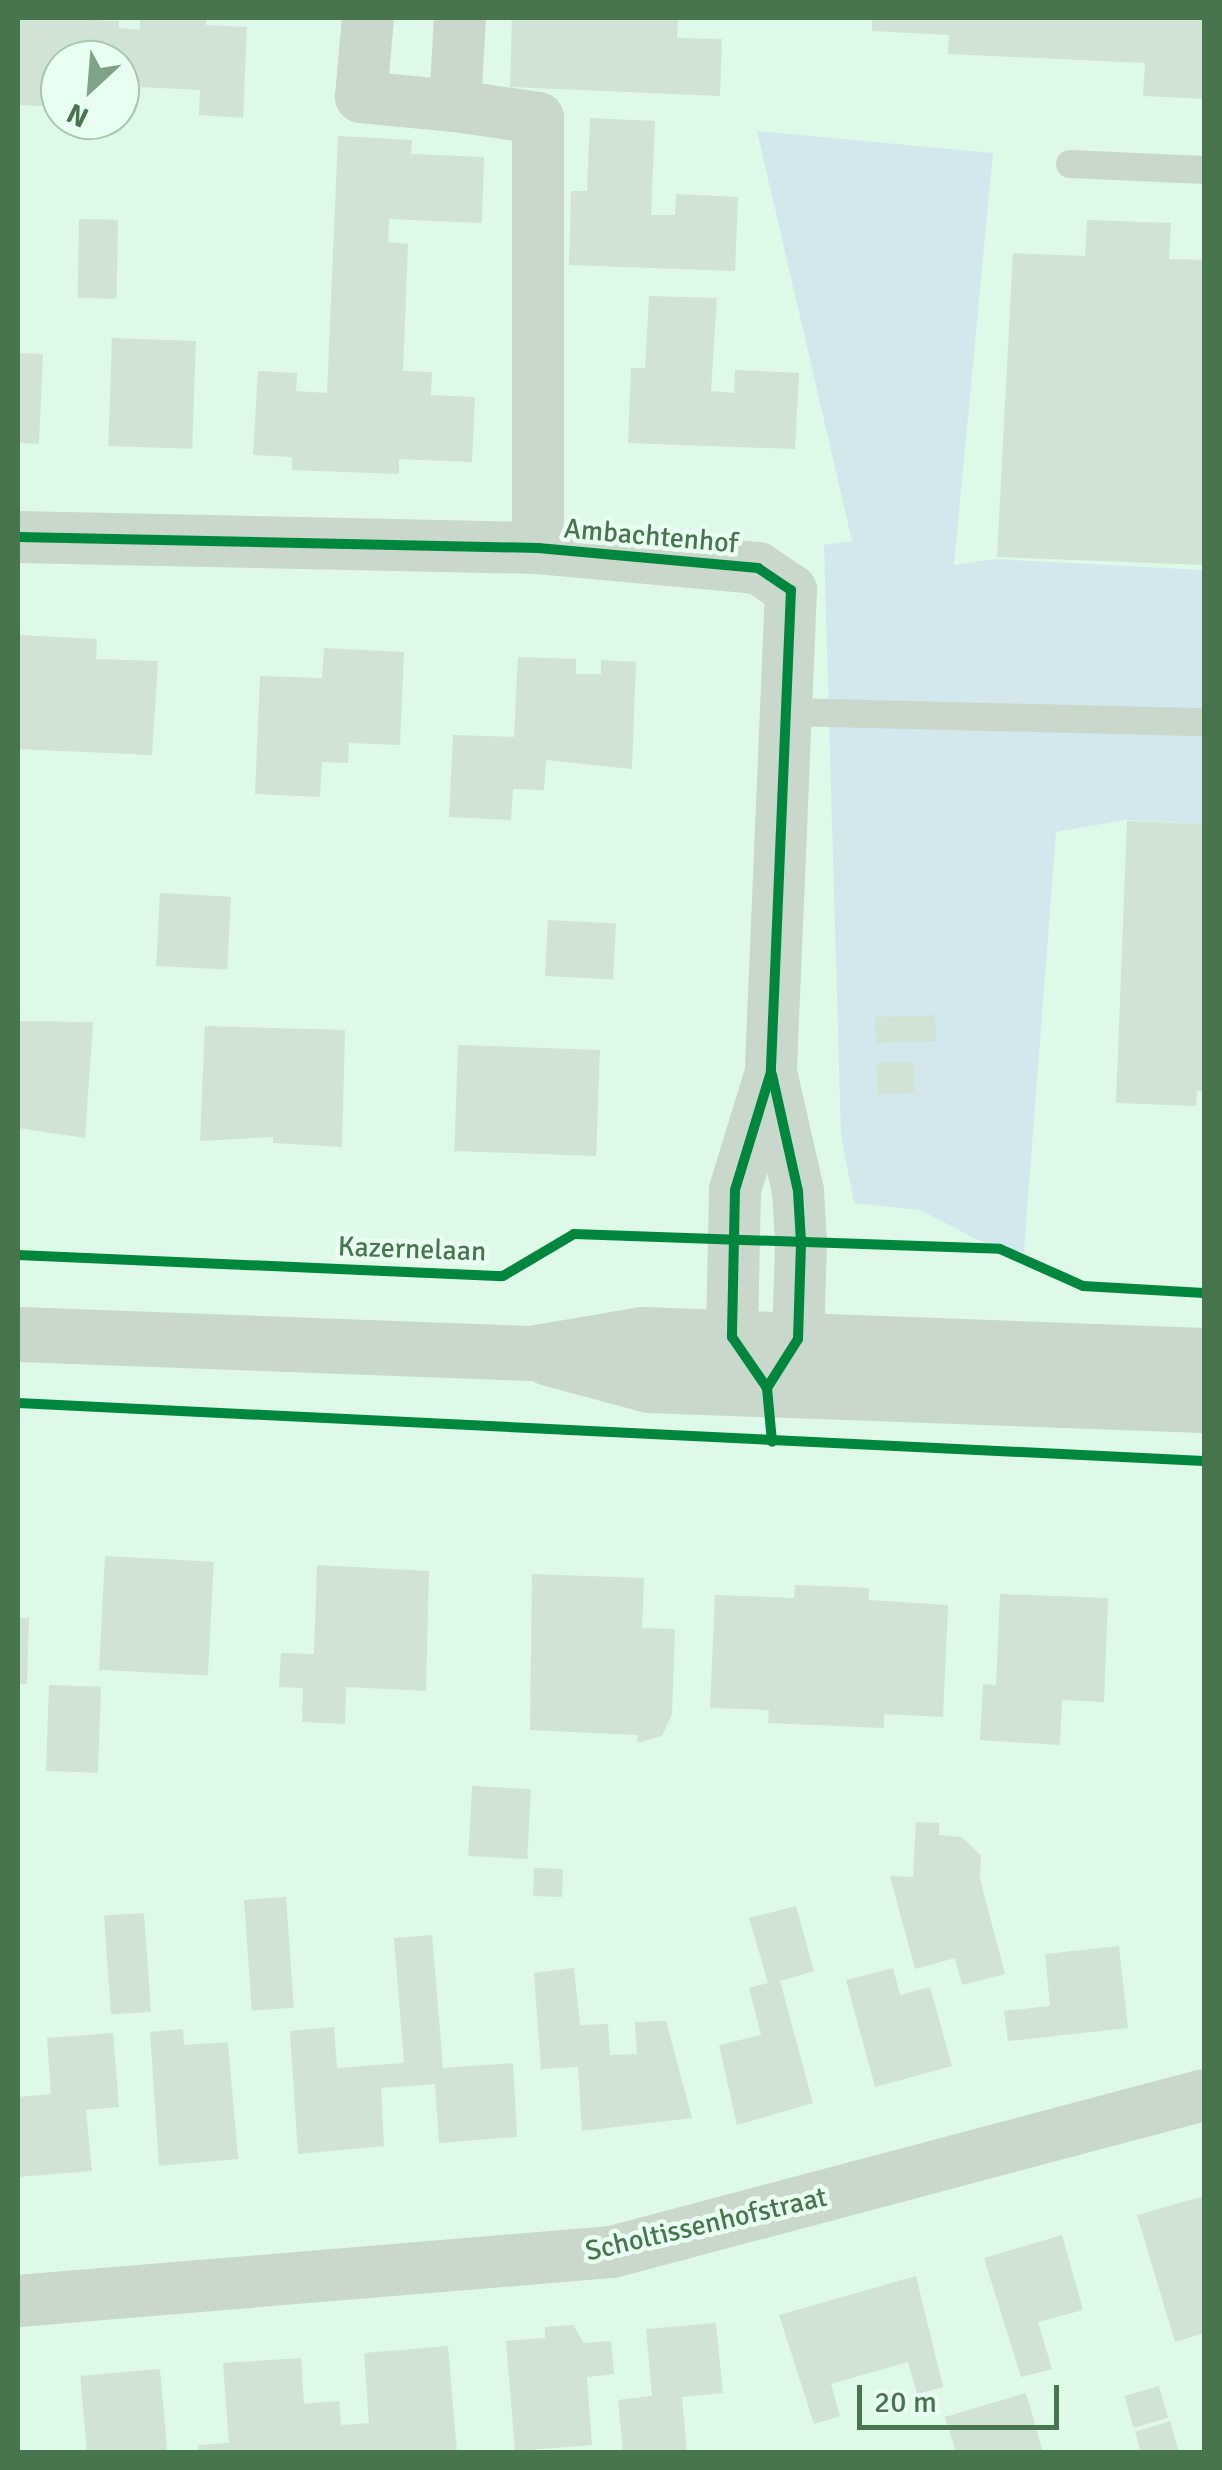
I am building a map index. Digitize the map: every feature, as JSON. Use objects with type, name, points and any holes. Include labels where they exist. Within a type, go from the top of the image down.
[{"type":"street","name":"Ambachtenhof","points":[[368,18],[361,97],[538,118],[538,548]]},
{"type":"street","points":[[455,106],[460,18]]},
{"type":"street","name":"Ambachtenhof","points":[[18,537],[538,548],[758,568],[791,590],[771,1072],[735,1190],[732,1337]]},
{"type":"street","name":"Ambachtenhof","points":[[771,1072],[798,1191],[798,1339]]},
{"type":"street","points":[[18,1334],[530,1353],[642,1334],[1204,1355]]},
{"type":"street","points":[[732,1337],[767,1388]]},
{"type":"street","points":[[767,1388],[798,1339]]},
{"type":"street","points":[[530,1353],[648,1384],[1204,1405]]},
{"type":"street","name":"Scholtissenhofstraat","points":[[18,2301],[612,2252],[1204,2095]]},
{"type":"lane","points":[[1070,164],[1204,170]]},
{"type":"lane","points":[[787,712],[1204,722]]},
{"type":"shaded area","points":[[18,18],[1204,18],[1204,2452],[18,2452]]},
{"type":"shaded area","points":[[757,131],[993,153],[954,565],[993,559],[1204,570],[1204,824],[1125,820],[1056,832],[1023,1263],[920,1210],[854,1203],[841,1135],[824,545],[852,541]]},
{"type":"building","points":[[18,18],[119,21],[119,28],[140,30],[140,18],[206,18],[206,25],[247,27],[243,118],[199,115],[200,90],[140,87],[140,40],[40,40],[40,106],[18,105]]},
{"type":"building","points":[[512,18],[678,18],[677,38],[722,39],[720,96],[510,87]]},
{"type":"building","points":[[872,18],[1204,18],[1204,99],[1143,96],[1145,63],[948,54],[949,35],[872,31]]},
{"type":"building","points":[[590,118],[655,121],[651,215],[675,215],[676,194],[738,197],[735,271],[569,265],[571,191],[587,191]]},
{"type":"building","points":[[338,136],[412,140],[411,154],[484,157],[482,223],[389,219],[388,242],[408,244],[403,371],[432,372],[431,395],[475,397],[472,462],[399,459],[399,474],[292,470],[292,457],[253,455],[258,371],[297,373],[296,391],[327,393]]},
{"type":"building","points":[[79,219],[118,220],[117,299],[78,298]]},
{"type":"building","points":[[1087,220],[1171,223],[1169,259],[1204,260],[1204,565],[997,557],[1013,253],[1085,256]]},
{"type":"building","points":[[649,296],[717,298],[711,391],[734,393],[735,370],[799,373],[795,449],[628,443],[631,368],[645,368]]},
{"type":"building","points":[[112,338],[196,341],[192,449],[108,446]]},
{"type":"building","points":[[18,353],[43,354],[39,444],[18,443]]},
{"type":"building","points":[[18,635],[97,639],[96,659],[158,661],[152,755],[18,749]]},
{"type":"building","points":[[324,648],[404,652],[400,745],[349,743],[348,763],[322,762],[320,797],[255,794],[260,676],[322,678]]},
{"type":"building","points":[[518,657],[576,659],[576,674],[601,674],[601,660],[636,662],[632,769],[546,760],[544,790],[513,789],[511,820],[449,817],[453,735],[514,737]]},
{"type":"building","points":[[1127,821],[1204,824],[1204,1091],[1197,1091],[1196,1106],[1116,1103]]},
{"type":"building","points":[[160,893],[231,897],[227,970],[156,966]]},
{"type":"building","points":[[548,920],[616,924],[613,979],[545,976]]},
{"type":"building","points":[[935,1015],[936,1041],[876,1043],[875,1017]]},
{"type":"building","points":[[18,1021],[93,1022],[85,1138],[18,1128]]},
{"type":"building","points":[[205,1026],[345,1030],[342,1147],[273,1143],[273,1137],[200,1141]]},
{"type":"building","points":[[458,1045],[600,1050],[596,1156],[454,1151]]},
{"type":"building","points":[[913,1062],[914,1093],[877,1094],[876,1063]]},
{"type":"building","points":[[105,1556],[214,1562],[208,1676],[99,1670]]},
{"type":"building","points":[[317,1565],[429,1571],[426,1691],[346,1687],[345,1724],[302,1722],[303,1688],[279,1687],[281,1653],[314,1654]]},
{"type":"building","points":[[532,1574],[644,1578],[642,1628],[675,1629],[672,1714],[662,1736],[637,1743],[638,1735],[530,1730]]},
{"type":"building","points":[[795,1585],[869,1588],[869,1600],[948,1605],[943,1717],[884,1714],[884,1728],[768,1723],[769,1710],[710,1708],[715,1595],[794,1598]]},
{"type":"building","points":[[1000,1594],[1108,1598],[1104,1702],[1062,1700],[1060,1745],[980,1740],[983,1684],[996,1685]]},
{"type":"building","points":[[18,1618],[29,1618],[27,1684],[18,1683]]},
{"type":"building","points":[[49,1685],[101,1687],[98,1773],[46,1771]]},
{"type":"building","points":[[472,1786],[531,1789],[527,1859],[468,1856]]},
{"type":"building","points":[[916,1822],[939,1823],[939,1835],[962,1837],[981,1856],[980,1879],[1005,1974],[962,1985],[955,1958],[915,1969],[890,1876],[913,1877]]},
{"type":"building","points":[[534,1868],[563,1869],[562,1897],[533,1896]]},
{"type":"building","points":[[286,1897],[294,2008],[252,2011],[244,1900]]},
{"type":"building","points":[[796,1906],[814,1971],[780,1981],[813,2103],[737,2125],[719,2045],[761,2035],[749,1988],[768,1983],[749,1918]]},
{"type":"building","points":[[144,1913],[151,2012],[111,2015],[104,1916]]},
{"type":"building","points":[[432,1935],[443,2068],[513,2063],[517,2137],[439,2143],[435,2084],[381,2088],[384,2146],[298,2154],[290,2031],[334,2027],[337,2068],[404,2063],[394,1938]]},
{"type":"building","points":[[1119,1946],[1128,2028],[1008,2041],[1004,2011],[1050,2006],[1045,1954]]},
{"type":"building","points":[[574,1968],[580,2025],[608,2024],[610,2055],[637,2054],[635,2022],[666,2021],[692,2118],[582,2131],[578,2067],[541,2069],[534,1973]]},
{"type":"building","points":[[893,1968],[900,1995],[930,1987],[952,2066],[875,2087],[846,1980]]},
{"type":"building","points":[[183,2029],[184,2045],[228,2042],[238,2159],[159,2166],[150,2032]]},
{"type":"building","points":[[113,2033],[119,2107],[86,2110],[92,2171],[18,2177],[18,2097],[51,2094],[47,2038]]},
{"type":"building","points":[[1204,2196],[1204,2333],[1175,2342],[1137,2215]]},
{"type":"building","points":[[1062,2235],[1083,2310],[1038,2322],[1052,2369],[1021,2377],[984,2258]]},
{"type":"building","points":[[916,2276],[943,2387],[917,2394],[908,2362],[831,2384],[840,2416],[814,2424],[779,2315]]},
{"type":"building","points":[[716,2323],[723,2393],[682,2397],[687,2452],[623,2452],[618,2400],[652,2396],[646,2329]]},
{"type":"building","points":[[573,2325],[584,2343],[611,2341],[614,2374],[587,2377],[592,2445],[515,2451],[506,2341],[545,2338],[545,2327]]},
{"type":"building","points":[[448,2346],[457,2452],[199,2452],[198,2445],[229,2443],[223,2363],[301,2358],[304,2404],[339,2401],[341,2425],[369,2423],[364,2353]]},
{"type":"building","points":[[160,2369],[167,2452],[87,2452],[80,2376]]},
{"type":"building","points":[[1159,2386],[1168,2418],[1133,2428],[1124,2396]]},
{"type":"building","points":[[1026,2393],[1043,2452],[956,2452],[945,2417]]},
{"type":"building","points":[[1170,2421],[1179,2452],[1141,2452],[1135,2432]]},
{"type":"cycle path","points":[[18,537],[538,548],[758,568],[791,590],[771,1072],[735,1190],[732,1337],[767,1388],[772,1442]]},
{"type":"cycle path","points":[[767,1388],[798,1339],[801,1242],[798,1191],[772,1075]]},
{"type":"cycle path","name":"Kazernelaan","points":[[18,1255],[503,1276],[574,1234],[1000,1249],[1083,1286],[1204,1293]]},
{"type":"cycle path","points":[[18,1403],[1204,1461]]}]
